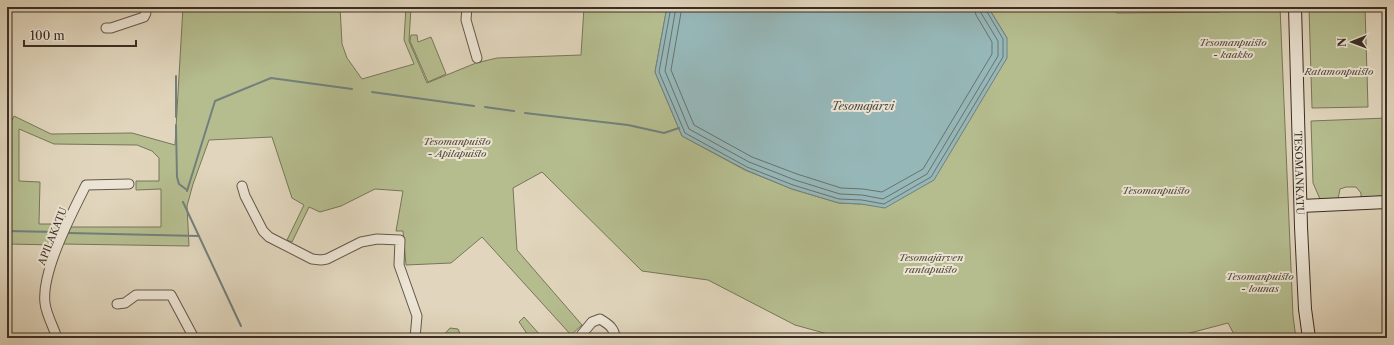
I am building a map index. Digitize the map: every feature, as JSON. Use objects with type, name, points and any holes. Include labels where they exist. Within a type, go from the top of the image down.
[{"type":"main road","name":"TESOMANKATU","points":[[1295,7],[1305,309],[1309,338]]},
{"type":"main road","points":[[1301,206],[1387,202]]},
{"type":"street","points":[[106,28],[111,28],[144,17],[146,14],[144,7]]},
{"type":"street","points":[[467,7],[466,20],[476,58]]},
{"type":"street","name":"APILAKATU","points":[[57,338],[45,303],[45,294],[51,268],[62,234],[86,185],[129,184]]},
{"type":"street","points":[[242,186],[245,196],[263,231],[269,237],[312,259],[327,259],[362,242],[377,238],[400,240],[399,265],[417,316],[415,338]]},
{"type":"street","points":[[117,304],[125,303],[136,296],[171,295],[194,338]]},
{"type":"street","points":[[586,338],[582,334],[592,322],[600,319],[611,325],[615,338]]},
{"type":"green space","points":[[183,7],[340,7],[342,44],[347,58],[362,79],[414,64],[404,40],[406,7],[411,7],[409,41],[427,83],[476,63],[497,58],[581,55],[584,7],[667,7],[655,72],[682,136],[745,170],[792,189],[839,203],[861,204],[1007,38],[988,7],[1110,7],[1117,13],[1220,12],[1220,7],[1280,7],[1293,316],[1296,338],[1236,338],[1228,323],[1171,338],[842,338],[795,325],[708,280],[642,271],[542,172],[513,188],[517,250],[582,325],[571,335],[482,237],[451,263],[406,265],[403,231],[396,231],[403,191],[375,189],[341,206],[320,212],[309,207],[292,242],[287,240],[304,205],[292,198],[272,137],[209,140],[193,184],[187,206],[189,246],[63,244],[71,227],[161,227],[161,189],[136,190],[136,181],[159,181],[159,158],[152,151],[137,145],[54,144],[19,129],[19,181],[40,182],[39,224],[64,224],[55,245],[7,244],[7,131],[14,116],[51,134],[132,133],[175,145]]},
{"type":"green space","name":"Ratamonpuisto","points":[[1309,7],[1365,7],[1368,107],[1312,108]]},
{"type":"green space","points":[[411,35],[417,35],[418,42],[431,37],[446,74],[428,82],[410,41]]},
{"type":"green space","points":[[1387,118],[1387,196],[1361,197],[1361,193],[1356,187],[1346,187],[1340,189],[1338,199],[1320,199],[1313,183],[1311,121]]},
{"type":"green space","points":[[524,317],[541,336],[539,338],[530,338],[519,322]]},
{"type":"green space","points":[[450,328],[458,329],[462,338],[441,338]]},
{"type":"water","name":"Tesomajärvi","points":[[667,7],[988,7],[1007,38],[1007,58],[934,180],[885,208],[861,204],[839,203],[792,189],[746,170],[682,136],[655,72]]},
{"type":"waterway","points":[[176,76],[176,117]]},
{"type":"waterway","points":[[187,191],[215,101],[271,78],[352,89]]},
{"type":"waterway","points":[[372,92],[474,106]]},
{"type":"waterway","points":[[485,107],[514,111]]},
{"type":"waterway","points":[[525,113],[628,125],[664,133],[679,128]]},
{"type":"waterway","points":[[176,125],[177,177],[179,184],[187,190]]},
{"type":"waterway","points":[[183,202],[241,326]]},
{"type":"waterway","points":[[7,231],[56,232]]},
{"type":"waterway","points":[[69,233],[199,236]]},
{"type":"park label","name":"Tesomanpuisto - kaakko","points":[[1233,48]]},
{"type":"park label","name":"Tesomanpuisto - Apilapuisto","points":[[457,146]]},
{"type":"park label","name":"Tesomanpuisto","points":[[1156,190]]},
{"type":"park label","name":"Tesomajärven rantapuisto","points":[[931,262]]},
{"type":"park label","name":"Tesomanpuisto - lounas","points":[[1260,282]]}]
